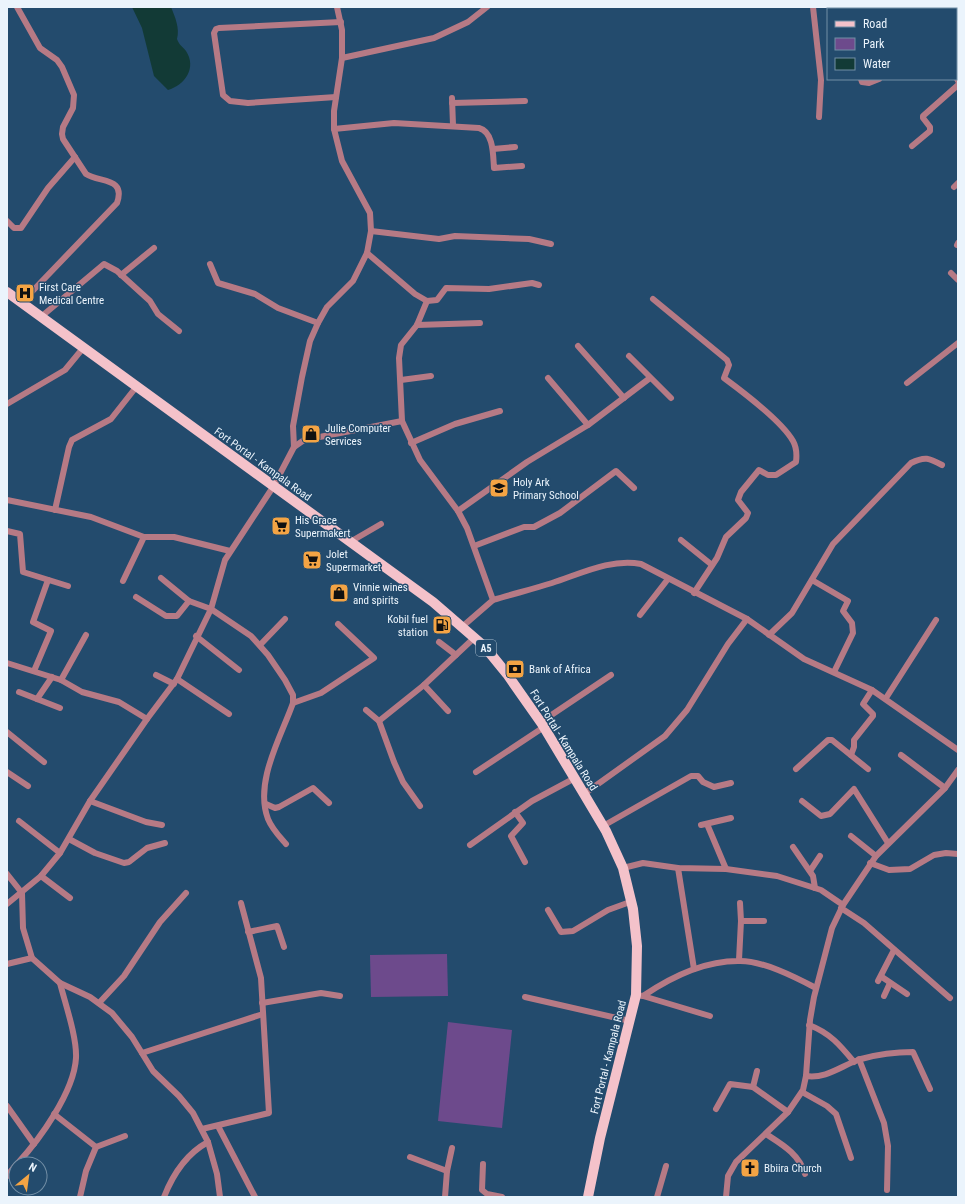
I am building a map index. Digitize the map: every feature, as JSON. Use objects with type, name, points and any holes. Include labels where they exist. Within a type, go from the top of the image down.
[{"type":"main road","name":"Fort Portal - Kampala Road","points":[[7,292],[433,602],[463,626],[485,648],[507,674],[542,724],[603,826],[623,868],[630,902],[633,909],[637,946],[640,995],[630,1021],[600,1138],[588,1197]]},
{"type":"street","points":[[17,7],[40,48],[57,60],[62,67],[74,95],[72,108],[62,127],[62,134],[86,174],[116,185],[119,198],[109,211],[22,302]]},
{"type":"street","points":[[294,447],[293,426],[310,341],[327,307],[353,281],[366,253],[371,231],[370,213],[342,162],[334,129],[336,97],[342,58],[341,22],[337,7]]},
{"type":"street","points":[[342,58],[434,38],[468,22],[487,7]]},
{"type":"street","points":[[812,7],[822,80],[819,117]]},
{"type":"street","points":[[336,97],[248,103],[230,100],[223,95],[214,33],[216,29],[219,28],[341,22]]},
{"type":"street","points":[[861,80],[862,82],[866,83],[876,80]]},
{"type":"street","points":[[912,146],[930,131],[930,127],[923,116],[958,85]]},
{"type":"street","points":[[453,125],[452,101],[525,102]]},
{"type":"street","points":[[334,129],[394,123],[453,125],[484,130],[493,149],[494,168],[522,166]]},
{"type":"street","points":[[493,149],[515,147]]},
{"type":"street","points":[[7,221],[14,228],[21,228],[48,188],[75,157]]},
{"type":"street","points":[[371,231],[439,239],[455,236],[523,238],[541,240],[551,244]]},
{"type":"street","points":[[121,275],[154,248]]},
{"type":"street","points":[[366,253],[415,294],[427,301],[437,300],[446,288],[489,289],[532,283],[539,285]]},
{"type":"street","points":[[42,316],[104,264],[121,275],[150,301],[158,314],[179,331]]},
{"type":"street","points":[[210,264],[218,283],[255,294],[278,308],[318,323]]},
{"type":"street","points":[[951,273],[958,280]]},
{"type":"street","points":[[653,299],[727,360],[729,365],[724,378],[784,430],[794,442],[797,452],[796,462],[776,475],[768,475],[759,470],[741,492],[738,500],[748,513],[746,518],[726,536],[712,565],[694,593]]},
{"type":"street","points":[[427,301],[416,325],[401,346],[399,358],[402,380],[402,421],[411,443],[433,479],[458,511],[474,546],[493,600]]},
{"type":"street","points":[[416,325],[480,323]]},
{"type":"street","points":[[907,383],[958,343]]},
{"type":"street","points":[[578,346],[624,398]]},
{"type":"street","points":[[7,404],[65,370],[84,347]]},
{"type":"street","points":[[629,356],[671,398]]},
{"type":"street","points":[[402,380],[431,376]]},
{"type":"street","points":[[548,378],[588,425]]},
{"type":"street","points":[[458,511],[527,462],[588,425],[650,378]]},
{"type":"street","points":[[55,510],[69,447],[72,440],[111,419],[137,386]]},
{"type":"street","points":[[411,443],[455,424],[500,411]]},
{"type":"street","points":[[7,904],[41,876],[60,853],[90,801],[175,681],[196,636],[211,609],[225,560],[273,487],[294,447],[304,440],[402,421]]},
{"type":"street","points":[[769,635],[792,613],[833,544],[911,463],[921,458],[931,459],[942,465]]},
{"type":"street","points":[[474,546],[524,527],[534,527],[560,513],[616,471],[634,488]]},
{"type":"street","points":[[7,500],[91,517],[144,537],[174,537],[230,551]]},
{"type":"street","points":[[350,542],[381,524]]},
{"type":"street","points":[[7,531],[20,534],[23,572],[68,586]]},
{"type":"street","points":[[123,581],[144,537]]},
{"type":"street","points":[[682,540],[712,565]]},
{"type":"street","points":[[463,626],[493,600],[551,583],[591,569],[625,562],[641,564],[694,593],[747,619],[804,659],[872,690],[886,698],[958,750]]},
{"type":"street","points":[[160,578],[188,601],[211,609],[236,625],[260,645],[288,685],[293,695],[293,703],[265,778],[268,818],[274,830],[286,844]]},
{"type":"street","points":[[640,615],[668,579]]},
{"type":"street","points":[[34,671],[51,631],[33,622],[48,580]]},
{"type":"street","points":[[812,580],[848,601],[843,611],[852,623],[853,633],[834,672]]},
{"type":"street","points":[[136,597],[166,616],[177,616],[188,601]]},
{"type":"street","points":[[260,645],[284,619]]},
{"type":"street","points":[[584,794],[665,736],[687,710],[728,644],[747,619]]},
{"type":"street","points":[[886,698],[936,620]]},
{"type":"street","points":[[293,703],[320,692],[374,658],[338,624]]},
{"type":"street","points":[[61,680],[86,635]]},
{"type":"street","points":[[196,636],[239,670]]},
{"type":"street","points":[[379,721],[424,685],[474,638]]},
{"type":"street","points":[[439,642],[456,655]]},
{"type":"street","points":[[7,662],[61,680],[82,692],[120,702],[147,719]]},
{"type":"street","points":[[156,675],[175,681],[228,714]]},
{"type":"street","points":[[476,772],[610,675]]},
{"type":"street","points":[[37,699],[52,677]]},
{"type":"street","points":[[424,685],[448,710]]},
{"type":"street","points":[[851,755],[854,748],[854,740],[873,716],[873,714],[863,704],[872,690]]},
{"type":"street","points":[[19,692],[60,708]]},
{"type":"street","points":[[366,710],[379,721],[403,782],[420,806]]},
{"type":"street","points":[[7,732],[44,762]]},
{"type":"street","points":[[796,769],[828,740],[832,740],[868,769]]},
{"type":"street","points":[[901,755],[945,788]]},
{"type":"street","points":[[726,1197],[728,1176],[736,1162],[788,1112],[802,1092],[806,1076],[809,1026],[816,988],[826,947],[842,907],[870,863],[888,843],[945,788],[958,770]]},
{"type":"street","points":[[7,772],[28,786]]},
{"type":"street","points":[[603,826],[694,774],[703,782],[714,787],[731,783]]},
{"type":"street","points":[[470,845],[514,812],[574,778]]},
{"type":"street","points":[[266,804],[275,808],[279,807],[313,788],[328,803]]},
{"type":"street","points":[[802,801],[821,816],[830,814],[854,789],[888,843]]},
{"type":"street","points":[[90,801],[146,822],[162,825]]},
{"type":"street","points":[[514,812],[523,823],[511,836],[525,862]]},
{"type":"street","points":[[726,869],[704,824],[731,818]]},
{"type":"street","points":[[19,821],[60,853]]},
{"type":"street","points":[[851,836],[876,856]]},
{"type":"street","points":[[69,839],[95,853],[124,863],[129,862],[147,848],[165,843]]},
{"type":"street","points":[[793,847],[814,876],[815,888]]},
{"type":"street","points":[[870,863],[889,870],[905,870],[910,869],[934,856],[946,853],[958,854]]},
{"type":"street","points":[[810,870],[820,856]]},
{"type":"street","points":[[623,868],[643,863],[678,868],[726,869],[777,876],[815,888],[864,923],[950,998]]},
{"type":"street","points":[[678,868],[694,969]]},
{"type":"street","points":[[7,874],[22,893],[22,928],[32,958],[60,982],[99,1003],[120,1021],[154,1071],[189,1109],[202,1129],[208,1142],[217,1174],[220,1197]]},
{"type":"street","points":[[41,876],[70,898]]},
{"type":"street","points":[[99,1003],[124,976],[160,922],[186,893]]},
{"type":"street","points":[[548,910],[561,932],[566,932],[572,931],[608,910],[630,902]]},
{"type":"street","points":[[202,1129],[269,1113],[261,978],[241,903]]},
{"type":"street","points":[[739,960],[741,921],[740,903]]},
{"type":"street","points":[[741,921],[764,921]]},
{"type":"street","points":[[248,932],[277,926],[284,947]]},
{"type":"street","points":[[894,950],[880,979],[890,983],[907,994]]},
{"type":"street","points":[[7,964],[32,958]]},
{"type":"street","points":[[640,995],[660,984],[694,969],[739,960],[758,964],[786,974],[816,988]]},
{"type":"street","points":[[23,1156],[34,1144],[54,1114],[71,1077],[76,1058],[75,1047],[60,982]]},
{"type":"street","points":[[884,996],[890,983]]},
{"type":"street","points":[[262,1003],[321,993],[340,996]]},
{"type":"street","points":[[640,995],[710,1016]]},
{"type":"street","points":[[526,997],[630,1021]]},
{"type":"street","points":[[142,1053],[262,1014]]},
{"type":"street","points":[[809,1026],[823,1030],[856,1061],[884,1123],[888,1146],[886,1190]]},
{"type":"street","points":[[806,1076],[816,1077],[832,1072],[856,1061],[885,1052],[913,1052],[930,1088]]},
{"type":"street","points":[[753,1087],[757,1071]]},
{"type":"street","points":[[716,1109],[730,1084],[753,1087],[788,1112]]},
{"type":"street","points":[[802,1092],[827,1106],[836,1114],[852,1158]]},
{"type":"street","points":[[7,1106],[34,1144]]},
{"type":"street","points":[[54,1114],[96,1147]]},
{"type":"street","points":[[218,1126],[255,1197]]},
{"type":"street","points":[[766,1134],[789,1150],[802,1165],[805,1174]]},
{"type":"street","points":[[80,1197],[86,1171],[96,1147],[125,1136]]},
{"type":"street","points":[[164,1197],[177,1170],[198,1147],[208,1142]]},
{"type":"street","points":[[445,1197],[447,1171],[452,1148]]},
{"type":"street","points":[[410,1157],[447,1171]]},
{"type":"street","points":[[483,1164],[482,1190],[487,1194],[502,1197]]},
{"type":"street","points":[[656,1197],[666,1166]]},
{"type":"green space","points":[[447,954],[448,996],[371,997],[370,955]]},
{"type":"green space","points":[[448,1022],[512,1030],[502,1128],[438,1121]]},
{"type":"water","points":[[132,7],[171,7],[177,27],[177,39],[186,51],[190,64],[188,75],[174,88],[168,90],[154,76],[142,28]]},
{"type":"place","name":"First Care Medical Centre","points":[[25,293]]},
{"type":"place","name":"Julie Computer Services","points":[[311,434]]},
{"type":"place","name":"Holy Ark Primary School","points":[[499,488]]},
{"type":"place","name":"His Grace Supermakert","points":[[281,526]]},
{"type":"place","name":"Jolet Supermarket","points":[[312,560]]},
{"type":"place","name":"Vinnie wines and spirits","points":[[339,593]]},
{"type":"place","name":"Kobil fuel station","points":[[442,625]]},
{"type":"place","name":"Bank of Africa","points":[[515,669]]},
{"type":"place","name":"Bbiira Church","points":[[750,1168]]}]
